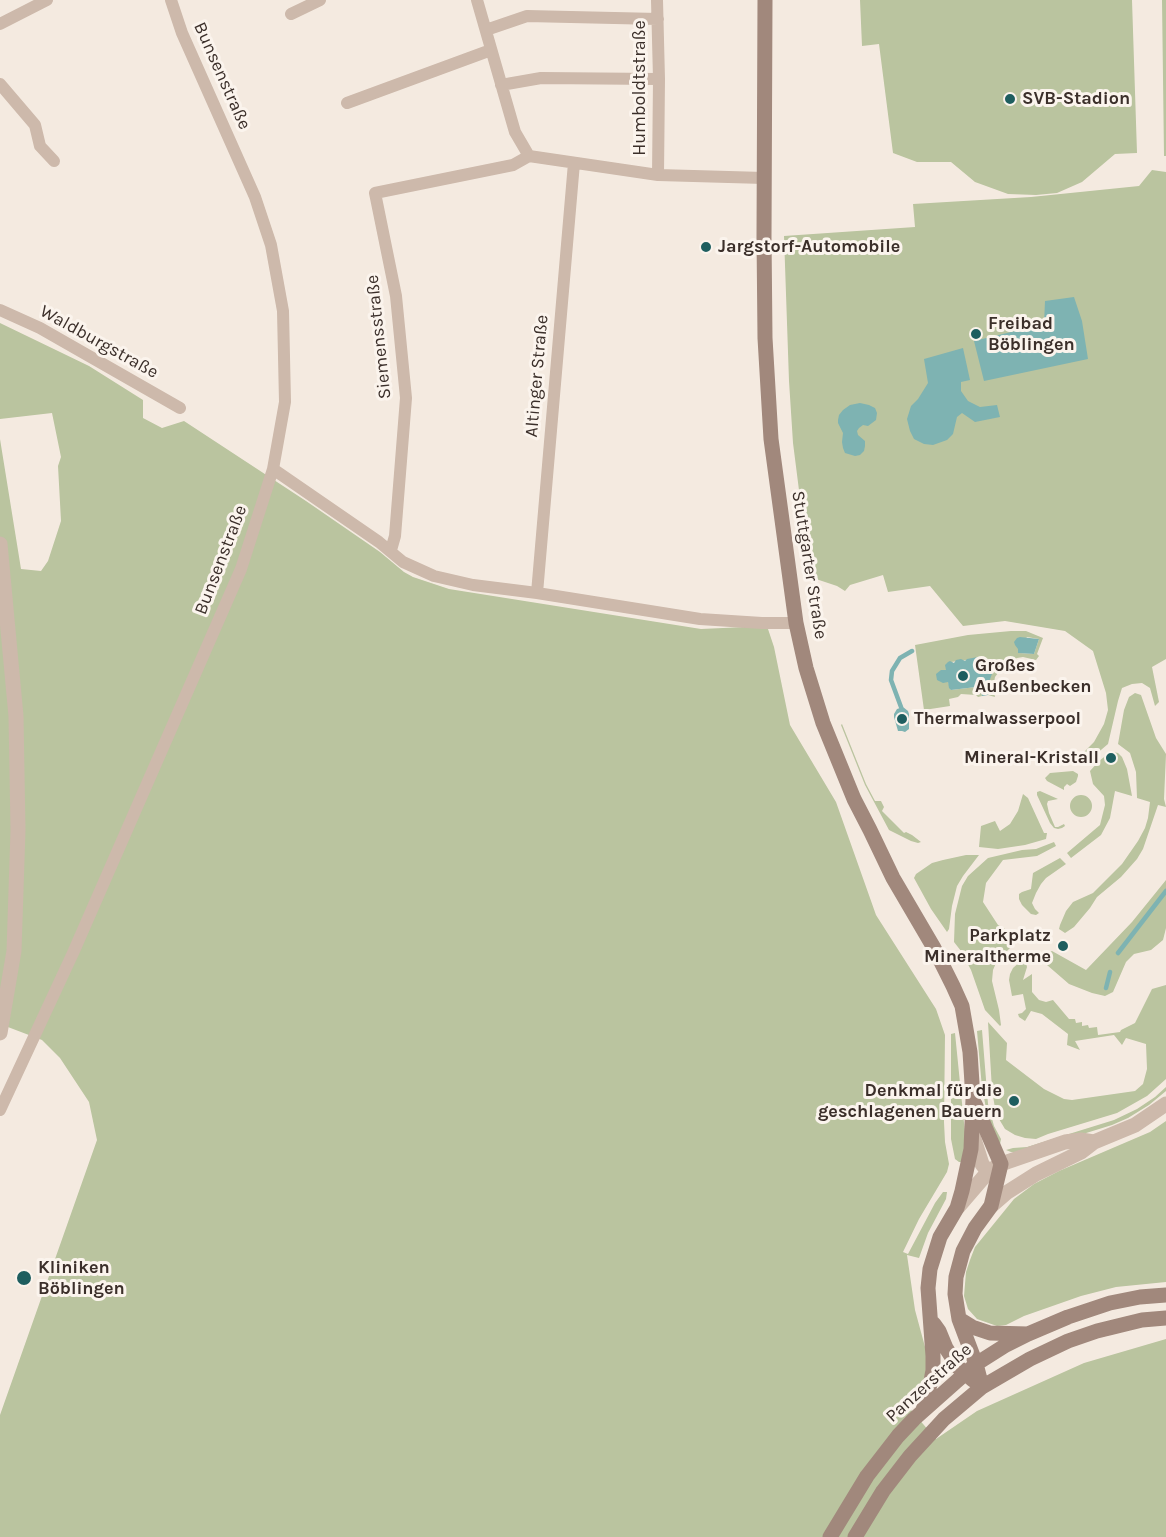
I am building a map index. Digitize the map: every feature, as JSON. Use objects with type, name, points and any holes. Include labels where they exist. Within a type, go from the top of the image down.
[{"type":"main road","name":"Stuttgarter Straße","points":[[765,0],[765,338],[771,439],[796,623],[806,668],[823,723],[854,799],[893,878],[945,969],[962,1006],[970,1052],[973,1100],[972,1135],[957,1209],[940,1237],[932,1261],[928,1288],[931,1319],[958,1366],[971,1370]]},
{"type":"main road","name":"Stuttgarter Straße","points":[[973,1100],[996,1171],[991,1206],[975,1228],[963,1251],[956,1277],[955,1294],[971,1370],[982,1387]]},
{"type":"main road","name":"Panzerstraße","points":[[830,1537],[867,1476],[898,1436],[923,1410],[971,1370],[1006,1346],[1068,1317],[1140,1297],[1166,1295]]},
{"type":"main road","name":"Panzerstraße","points":[[855,1537],[879,1498],[910,1456],[944,1419],[982,1387],[1030,1359],[1068,1341],[1142,1320],[1166,1318]]},
{"type":"main road","points":[[923,1410],[933,1370],[931,1319]]},
{"type":"main road","points":[[959,1319],[972,1327],[990,1333],[1028,1334]]},
{"type":"street","points":[[0,24],[46,0]]},
{"type":"street","name":"Bunsenstraße","points":[[0,1110],[73,953],[241,569],[273,469],[285,402],[283,311],[271,245],[255,197],[183,33],[171,0]]},
{"type":"street","points":[[291,14],[320,0]]},
{"type":"street","points":[[477,0],[515,132],[529,156],[658,176],[764,178]]},
{"type":"street","name":"Humboldtstraße","points":[[657,0],[658,176]]},
{"type":"street","points":[[486,30],[527,16],[658,19]]},
{"type":"street","points":[[347,103],[491,50]]},
{"type":"street","points":[[501,85],[541,78],[659,78]]},
{"type":"street","points":[[0,84],[35,125],[40,146],[54,161]]},
{"type":"street","name":"Siemensstraße","points":[[391,550],[395,536],[406,398],[396,296],[375,193],[513,165],[529,156]]},
{"type":"street","name":"Altinger Straße","points":[[537,592],[573,163]]},
{"type":"street","name":"Waldburgstraße","points":[[0,309],[40,328],[180,408]]},
{"type":"street","points":[[273,469],[391,550],[404,562],[434,576],[473,585],[537,592],[700,619],[796,623]]},
{"type":"street","points":[[0,544],[16,716],[18,830],[14,951],[0,1033]]},
{"type":"street","points":[[991,1206],[1022,1182],[1081,1152],[1094,1142],[1135,1125],[1166,1104]]},
{"type":"street","name":"Stuttgarter Straße","points":[[957,1209],[996,1171],[982,1164],[972,1135]]},
{"type":"street","points":[[996,1171],[1065,1142],[1081,1140],[1094,1142]]},
{"type":"street","points":[[996,1171],[1022,1182]]},
{"type":"green space","name":"SVB-Stadion","points":[[860,0],[1132,0],[1137,153],[1115,154],[1082,182],[1057,193],[1036,195],[1008,194],[975,182],[951,162],[917,162],[893,153],[879,44],[862,46]]},
{"type":"green space","points":[[1162,0],[1166,0],[1166,156],[1164,156]]},
{"type":"green space","name":"Freibad Böblingen","points":[[1152,170],[1166,172],[1166,659],[1152,667],[1159,702],[1155,706],[1150,688],[1142,683],[1122,688],[1108,744],[1088,761],[1080,759],[1081,755],[1094,742],[1104,724],[1108,710],[1106,693],[1093,651],[1065,631],[1005,621],[963,626],[930,586],[888,592],[883,575],[850,585],[845,591],[816,579],[801,506],[793,443],[784,236],[915,227],[913,204],[1031,197],[1139,186]]},
{"type":"green space","points":[[0,323],[89,366],[143,400],[143,418],[162,428],[184,421],[306,501],[413,577],[449,589],[701,629],[767,626],[774,647],[790,725],[836,802],[876,915],[936,1009],[945,1035],[944,1122],[949,1164],[947,1172],[919,1219],[903,1252],[908,1254],[935,1203],[943,1192],[947,1192],[946,1199],[928,1233],[919,1258],[907,1255],[915,1310],[928,1358],[922,1392],[911,1410],[936,1439],[977,1411],[1084,1363],[1166,1339],[1166,1537],[0,1537],[0,1415],[97,1140],[89,1102],[60,1058],[42,1040],[0,1024],[0,439],[21,569],[41,571],[48,561],[61,521],[58,466],[61,457],[52,413],[0,419]]},
{"type":"green space","points":[[1026,631],[1043,638],[1036,660],[1023,657],[1004,665],[995,677],[993,688],[995,697],[988,695],[992,671],[989,670],[990,667],[967,660],[951,662],[948,682],[951,690],[976,687],[981,690],[982,696],[961,694],[949,699],[950,706],[924,710],[915,645],[968,635]],"holes":[[[1027,637],[1039,639],[1034,654],[1019,653],[1018,649]]]},
{"type":"green space","points":[[1135,693],[1141,695],[1156,738],[1166,754],[1164,799],[1166,807],[1158,805],[1143,849],[1137,859],[1121,877],[1097,897],[1074,927],[1065,933],[1059,929],[1066,911],[1073,902],[1093,893],[1122,864],[1138,841],[1148,818],[1150,802],[1137,798],[1136,772],[1130,753],[1118,744],[1124,710],[1129,697]]},
{"type":"green space","points":[[842,724],[875,801],[881,801],[884,807],[882,811],[904,833],[912,835],[921,842],[911,841],[889,830],[865,785]]},
{"type":"green space","points":[[1113,752],[1122,757],[1127,769],[1132,796],[1115,791],[1110,818],[1101,835],[1071,858],[1067,853],[1100,825],[1105,805],[1104,796],[1093,784],[1090,771],[1099,761]]},
{"type":"green space","points":[[1073,771],[1078,774],[1076,782],[1070,786],[1067,784],[1064,790],[1045,778],[1050,773]]},
{"type":"green space","points":[[1040,791],[1058,799],[1048,801],[1047,804],[1055,827],[1064,824],[1062,828],[1054,828],[1050,823],[1037,795]]},
{"type":"green space","points":[[1023,794],[1028,798],[1044,833],[1047,833],[1046,839],[998,849],[979,847],[981,826],[995,821],[1000,831],[1010,824],[1018,811]]},
{"type":"green space","points":[[1081,795],[1089,798],[1092,806],[1089,814],[1081,817],[1073,814],[1070,806],[1073,798]]},
{"type":"green space","points":[[1054,842],[1056,846],[1037,856],[1003,860],[986,883],[983,902],[998,925],[1019,939],[1001,957],[993,970],[992,981],[999,1010],[1000,1026],[985,1010],[971,970],[954,942],[955,914],[962,886],[968,876],[988,858],[1036,849]]},
{"type":"green space","points":[[966,855],[979,855],[957,886],[947,932],[914,878],[932,863]]},
{"type":"green space","points":[[1060,858],[1066,864],[1041,884],[1032,903],[1039,913],[1031,914],[1022,905],[1019,894],[1031,889],[1033,873]]},
{"type":"green space","points":[[1166,880],[1166,928],[1163,940],[1151,950],[1134,954],[1126,962],[1113,992],[1105,996],[1069,984],[1047,965],[1043,954],[1052,951],[1086,970],[1132,922]]},
{"type":"green space","points":[[1022,960],[1027,967],[1023,980],[1032,974],[1032,992],[1039,1000],[1046,1002],[1053,1000],[1069,1019],[1075,1019],[1076,1023],[1082,1022],[1082,1026],[1088,1025],[1089,1028],[1097,1027],[1098,1035],[1120,1032],[1135,1023],[1152,989],[1166,985],[1166,1079],[1147,1096],[1117,1113],[1036,1139],[1015,1135],[1005,1129],[996,1114],[992,1090],[988,1022],[1007,1043],[1006,1060],[1044,1089],[1064,1099],[1072,1100],[1135,1091],[1143,1084],[1147,1069],[1146,1044],[1126,1038],[1122,1045],[1114,1035],[1075,1041],[1080,1050],[1067,1045],[1068,1034],[1042,1014],[1031,1011],[1025,1021],[1019,1017],[1018,1014],[1026,1009],[1023,994],[1012,996],[1009,980],[1013,968]]},
{"type":"green space","points":[[982,1030],[988,1104],[994,1126],[1001,1139],[1000,1144],[988,1118],[982,1088],[977,1031]]},
{"type":"green space","points":[[955,1033],[965,1133],[963,1162],[955,1159],[951,1139],[951,1034]]},
{"type":"green space","points":[[1166,1087],[1166,1091],[1149,1105],[1112,1125],[1025,1152],[1006,1150],[1027,1147],[1114,1120],[1137,1109]]},
{"type":"green space","points":[[1166,1121],[1166,1282],[1116,1287],[1081,1296],[1024,1316],[1006,1325],[997,1326],[977,1319],[968,1309],[964,1296],[966,1272],[975,1247],[1014,1199],[1034,1184],[1059,1171],[1150,1132]]},
{"type":"water","points":[[1074,297],[1082,321],[1088,359],[984,381],[974,341],[1044,324],[1045,301]]},
{"type":"water","points":[[963,348],[970,380],[961,382],[961,391],[968,401],[980,407],[997,405],[1000,417],[975,422],[962,413],[957,417],[953,434],[947,440],[933,445],[924,444],[914,439],[907,419],[911,406],[928,383],[924,359]]},
{"type":"water","points":[[860,403],[875,408],[877,413],[876,420],[868,426],[863,425],[857,431],[865,441],[865,446],[860,455],[855,456],[845,453],[842,442],[843,433],[838,420],[843,410],[850,405]]},
{"type":"water","points":[[1020,637],[1039,639],[1034,654],[1018,653],[1014,642]]},
{"type":"water","name":"Großes Außenbecken","points":[[978,657],[986,658],[990,664],[989,670],[993,671],[988,685],[988,695],[982,696],[981,690],[976,687],[951,690],[948,682],[943,683],[937,680],[936,674],[941,670],[946,670],[945,665],[948,662],[954,663],[956,660],[965,661]]},
{"type":"water","name":"Thermalwasserpool","points":[[903,707],[909,714],[909,729],[905,732],[898,731],[894,717],[897,709]]},
{"type":"waterway","points":[[901,707],[891,680],[892,671],[900,658],[912,651]]},
{"type":"waterway","points":[[1118,953],[1166,891]]},
{"type":"waterway","points":[[1106,988],[1110,972]]},
{"type":"place","name":"SVB-Stadion","points":[[1010,99]]},
{"type":"place","name":"Jargstorf-Automobile","points":[[706,247]]},
{"type":"place","name":"Freibad Böblingen","points":[[976,334]]},
{"type":"place","name":"Großes Außenbecken","points":[[963,676]]},
{"type":"place","name":"Thermalwasserpool","points":[[902,719]]},
{"type":"place","name":"Mineral-Kristall","points":[[1111,758]]},
{"type":"place","name":"Parkplatz Mineraltherme","points":[[1063,946]]},
{"type":"place","name":"Denkmal für die geschlagenen Bauern","points":[[1014,1101]]},
{"type":"place","name":"Kliniken Böblingen","points":[[24,1278]]}]
